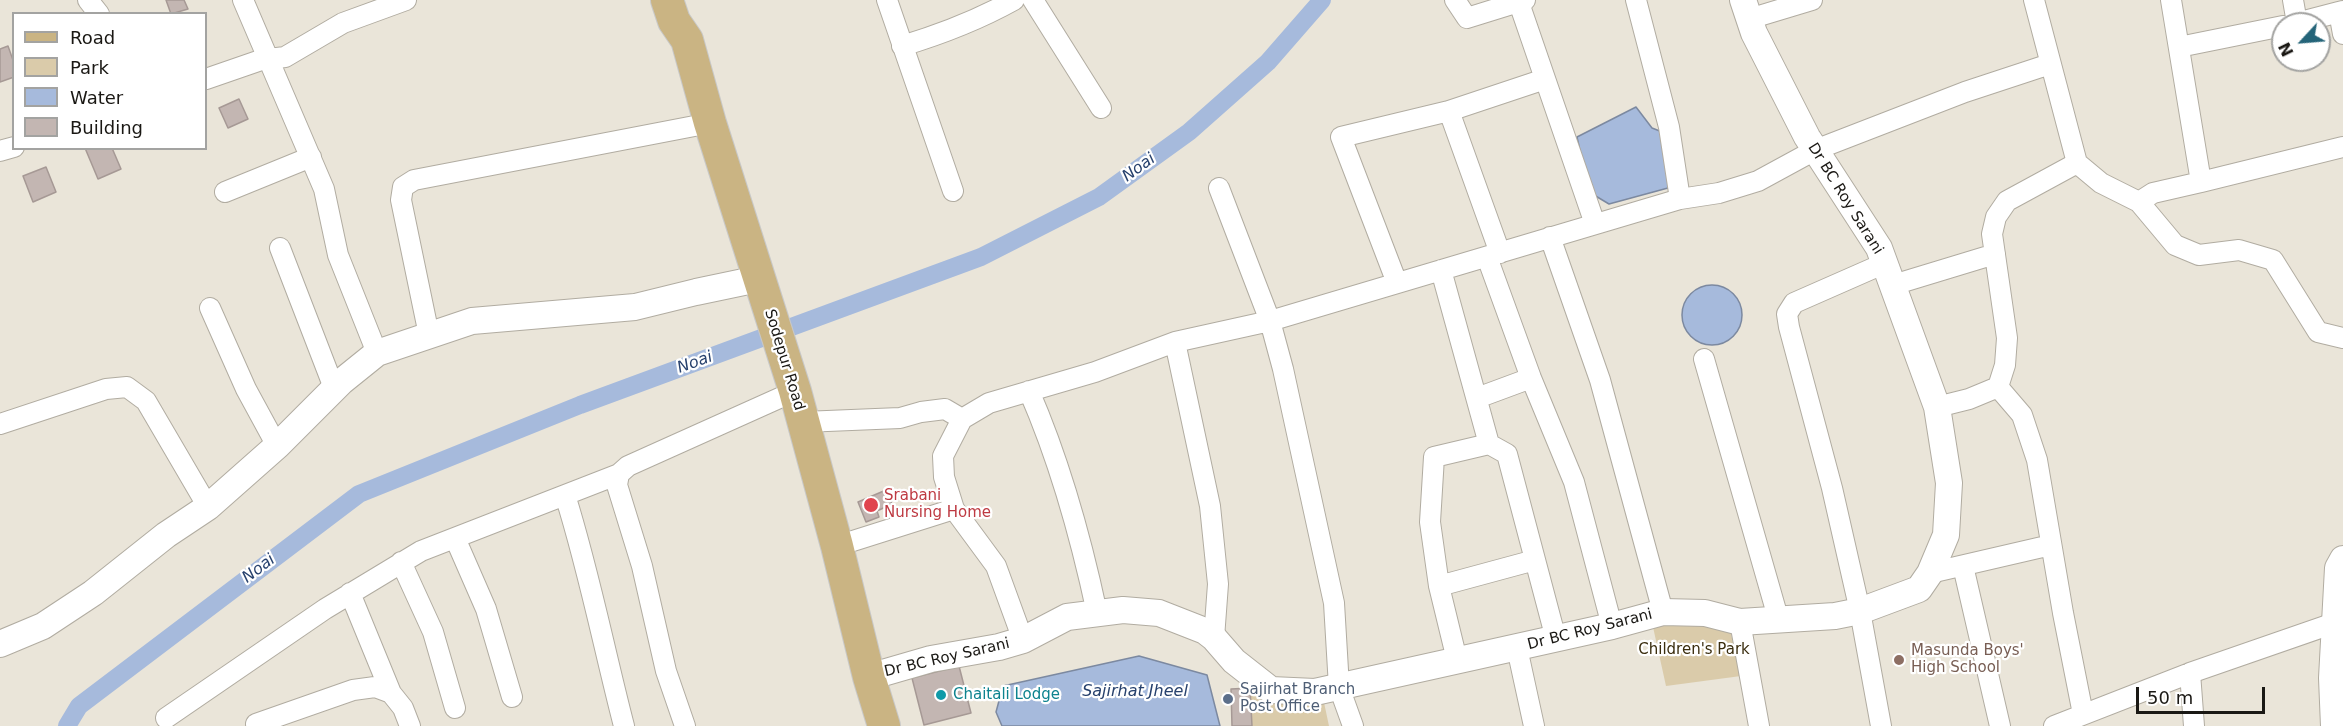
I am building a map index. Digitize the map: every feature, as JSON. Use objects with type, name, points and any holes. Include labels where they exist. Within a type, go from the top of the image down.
[{"type":"main road","name":"Sodepur Road","points":[[667,0],[674,21],[687,40],[710,123],[791,380],[884,726]]},
{"type":"main road","points":[[687,40],[694,19],[689,0]]},
{"type":"street","points":[[88,0],[97,12]]},
{"type":"street","points":[[243,0],[324,189],[338,255],[377,353]]},
{"type":"street","points":[[207,79],[270,59],[285,57],[343,23],[405,0]]},
{"type":"street","points":[[887,0],[953,191]]},
{"type":"street","points":[[902,46],[951,31],[1014,0]]},
{"type":"street","points":[[1033,0],[1101,108]]},
{"type":"street","points":[[1455,0],[1467,18],[1522,2],[1545,79],[1595,224]]},
{"type":"street","points":[[1636,0],[1669,127],[1680,199]]},
{"type":"street","points":[[1746,9],[1812,0]]},
{"type":"street","points":[[2034,0],[2077,163],[2101,183],[2139,202],[2175,245],[2199,255],[2239,250],[2273,260],[2318,332],[2343,338]]},
{"type":"street","points":[[2171,0],[2201,182]]},
{"type":"street","name":"Dr BC Roy Sarani","points":[[869,677],[931,659],[999,647],[1023,640],[1067,617],[1122,610],[1159,614],[1205,631],[1234,662],[1271,690],[1315,692],[1397,672],[1556,639],[1663,612],[1705,613],[1740,622],[1835,616],[1860,611],[1919,589],[1930,573],[1946,535],[1949,483],[1937,407],[1921,369],[1879,248],[1815,150],[1754,33],[1746,9]]},
{"type":"street","points":[[2341,11],[2343,34]]},
{"type":"street","points":[[2179,47],[2271,28]]},
{"type":"street","points":[[1023,640],[996,566],[954,509],[944,477],[943,456],[962,419],[989,403],[1095,372],[1175,342],[1270,321],[1680,199],[1719,193],[1758,181],[1815,150],[1965,92],[2050,64]]},
{"type":"street","points":[[1397,283],[1341,137],[1449,111],[1545,79]]},
{"type":"street","points":[[1449,111],[1531,378],[1574,482],[1612,626]]},
{"type":"street","points":[[429,335],[401,200],[403,187],[414,180],[710,123]]},
{"type":"street","points":[[2139,202],[2153,193],[2343,147]]},
{"type":"street","points":[[225,192],[311,156]]},
{"type":"street","points":[[1937,407],[1969,399],[1998,387],[2005,365],[2007,338],[1992,234],[1996,217],[2007,201],[2077,163]]},
{"type":"street","points":[[1219,188],[1270,321],[1334,603],[1339,687],[1353,726]]},
{"type":"street","points":[[1550,237],[1600,380],[1663,612]]},
{"type":"street","points":[[280,248],[334,388]]},
{"type":"street","points":[[1881,726],[1860,611],[1832,488],[1787,314],[1794,303],[1889,274],[1995,254]]},
{"type":"street","points":[[1442,270],[1490,444]]},
{"type":"street","points":[[0,644],[43,626],[93,593],[166,535],[208,507],[278,446],[334,388],[377,353],[472,321],[635,307],[696,292],[761,288]]},
{"type":"street","points":[[210,308],[246,389],[278,446]]},
{"type":"street","points":[[1175,342],[1210,506],[1218,584],[1214,638]]},
{"type":"street","points":[[1704,358],[1779,621]]},
{"type":"street","points":[[1477,398],[1531,378]]},
{"type":"street","points":[[166,718],[350,593],[401,562],[422,551],[619,474],[628,466],[791,380]]},
{"type":"street","points":[[0,424],[106,389],[127,387],[146,401],[208,507]]},
{"type":"street","points":[[1998,387],[2022,415],[2037,460],[2051,545],[2067,722],[2190,673],[2339,621]]},
{"type":"street","points":[[1029,391],[1047,431],[1089,574],[1097,613]]},
{"type":"street","points":[[803,422],[900,418],[945,409],[962,419]]},
{"type":"street","points":[[1457,660],[1438,586],[1430,522],[1434,457],[1490,444],[1507,454],[1556,639]]},
{"type":"street","points":[[619,474],[617,485],[642,566],[666,671],[685,726]]},
{"type":"street","points":[[565,495],[585,564],[624,726]]},
{"type":"street","points":[[837,546],[954,509]]},
{"type":"street","points":[[455,538],[486,609],[512,697]]},
{"type":"street","points":[[1930,573],[2051,545]]},
{"type":"street","points":[[2334,726],[2338,678],[2338,568],[2343,559]]},
{"type":"street","points":[[1438,586],[1535,560]]},
{"type":"street","points":[[401,562],[433,632],[455,708]]},
{"type":"street","points":[[1963,566],[2000,726]]},
{"type":"street","points":[[350,593],[391,693],[403,708],[410,726]]},
{"type":"street","points":[[1740,622],[1759,726]]},
{"type":"street","points":[[1516,648],[1534,726]]},
{"type":"street","points":[[2190,673],[2194,726]]},
{"type":"street","points":[[255,724],[353,690],[375,687],[391,693]]},
{"type":"green space","name":"Children's Park","points":[[1669,622],[1729,626],[1741,676],[1666,686],[1653,627]]},
{"type":"green space","points":[[1250,688],[1322,693],[1329,726],[1252,726]]},
{"type":"water","points":[[1636,107],[1652,128],[1670,135],[1679,185],[1609,204],[1589,192],[1577,137]]},
{"type":"water","points":[[1712,285],[1729,290],[1737,298],[1742,315],[1737,332],[1729,340],[1712,345],[1695,340],[1687,332],[1682,315],[1687,298],[1695,290]]},
{"type":"water","name":"Sajirhat Jheel","points":[[1139,656],[1207,675],[1220,726],[1002,726],[996,712],[1003,686]]},
{"type":"building","points":[[166,0],[184,0],[188,9],[170,12]]},
{"type":"building","points":[[8,46],[12,57],[12,78],[0,82],[0,49]]},
{"type":"building","points":[[239,99],[248,119],[228,128],[219,108]]},
{"type":"building","points":[[86,150],[113,150],[121,169],[98,179]]},
{"type":"building","points":[[46,167],[56,192],[33,202],[23,176]]},
{"type":"building","points":[[886,490],[892,504],[877,511],[879,517],[866,522],[858,502]]},
{"type":"building","name":"Chaitali Lodge","points":[[959,666],[971,713],[924,725],[912,678]]},
{"type":"building","points":[[1250,688],[1252,726],[1232,726],[1231,689]]},
{"type":"waterway","name":"Noai","points":[[67,726],[79,706],[359,494],[580,405],[981,257],[1099,197],[1189,132],[1268,62],[1322,0]]},
{"type":"place","name":"Srabani Nursing Home","points":[[871,505]]},
{"type":"place","name":"Masunda Boys' High School","points":[[1899,660]]},
{"type":"place","name":"Chaitali Lodge","points":[[941,695]]},
{"type":"place","name":"Sajirhat Branch Post Office","points":[[1228,699]]}]
